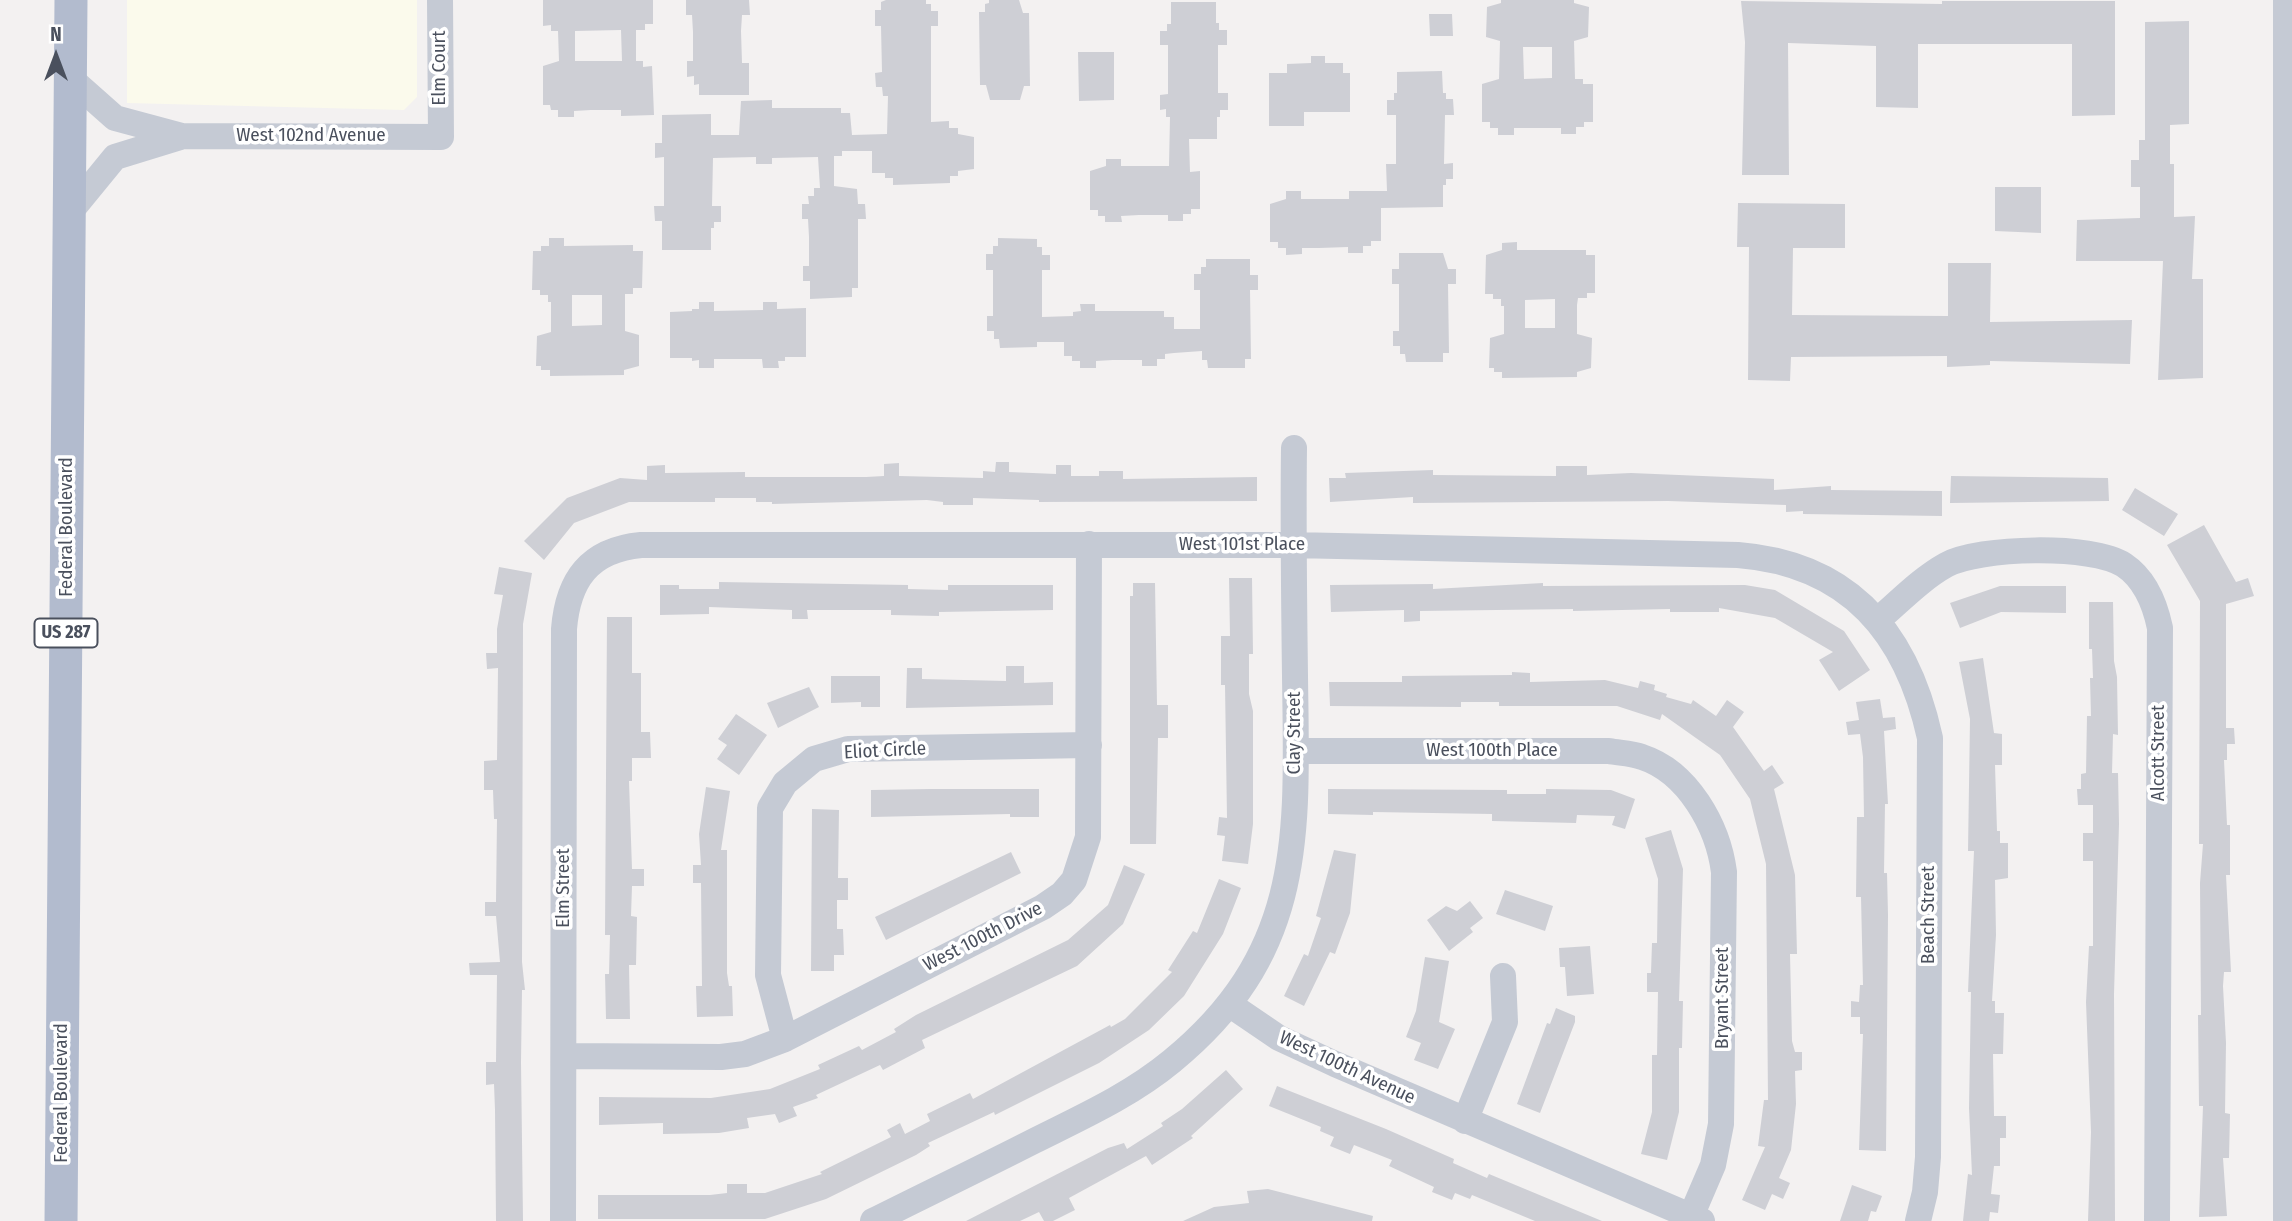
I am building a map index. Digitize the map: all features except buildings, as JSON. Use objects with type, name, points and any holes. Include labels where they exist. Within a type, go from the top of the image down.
[{"type":"main road","name":"Federal Boulevard","points":[[61,1221],[71,0]]},
{"type":"street","name":"Elm Court","points":[[440,0],[441,137]]},
{"type":"street","points":[[2286,0],[2289,789],[2286,1221]]},
{"type":"street","name":"West 102nd Avenue","points":[[71,79],[116,118],[182,136],[441,137]]},
{"type":"street","name":"West 102nd Avenue","points":[[70,212],[115,157],[182,136]]},
{"type":"street","name":"Clay Street","points":[[1229,1004],[1248,980],[1261,956],[1287,886],[1294,823],[1296,751],[1294,448]]},
{"type":"street","name":"West 100th Drive","points":[[564,1056],[721,1057],[746,1054],[785,1039],[1043,907],[1062,894],[1078,871],[1087,837],[1089,544]]},
{"type":"street","name":"West 101st Place","points":[[592,565],[615,550],[641,545],[1293,545],[1764,557],[1781,560],[1834,586],[1879,620]]},
{"type":"street","name":"Alcott Street","points":[[1879,620],[1945,565],[1976,554],[2001,551],[2099,554],[2126,566],[2152,598],[2160,628],[2157,1221]]},
{"type":"street","name":"Elm Street","points":[[563,1221],[564,629],[566,602],[571,589],[580,575],[592,565]]},
{"type":"street","name":"Beach Street","points":[[1879,620],[1907,664],[1921,698],[1930,738],[1928,1157],[1925,1192],[1918,1221]]},
{"type":"street","name":"Eliot Circle","points":[[785,1039],[768,975],[770,808],[785,783],[814,759],[848,749],[1089,746]]},
{"type":"street","name":"West 100th Place","points":[[1296,751],[1609,751],[1642,757],[1662,766],[1681,781]]},
{"type":"street","name":"Bryant Street","points":[[1681,781],[1710,823],[1721,850],[1724,872],[1721,1124],[1713,1165],[1694,1219]]},
{"type":"street","points":[[1465,1121],[1505,1022],[1503,976]]},
{"type":"street","points":[[873,1221],[1121,1096],[1173,1061],[1229,1004]]},
{"type":"street","name":"West 100th Avenue","points":[[1229,1004],[1279,1038],[1694,1219]]},
{"type":"shaded area","points":[[127,0],[417,0],[417,97],[404,110],[127,103]]}]
